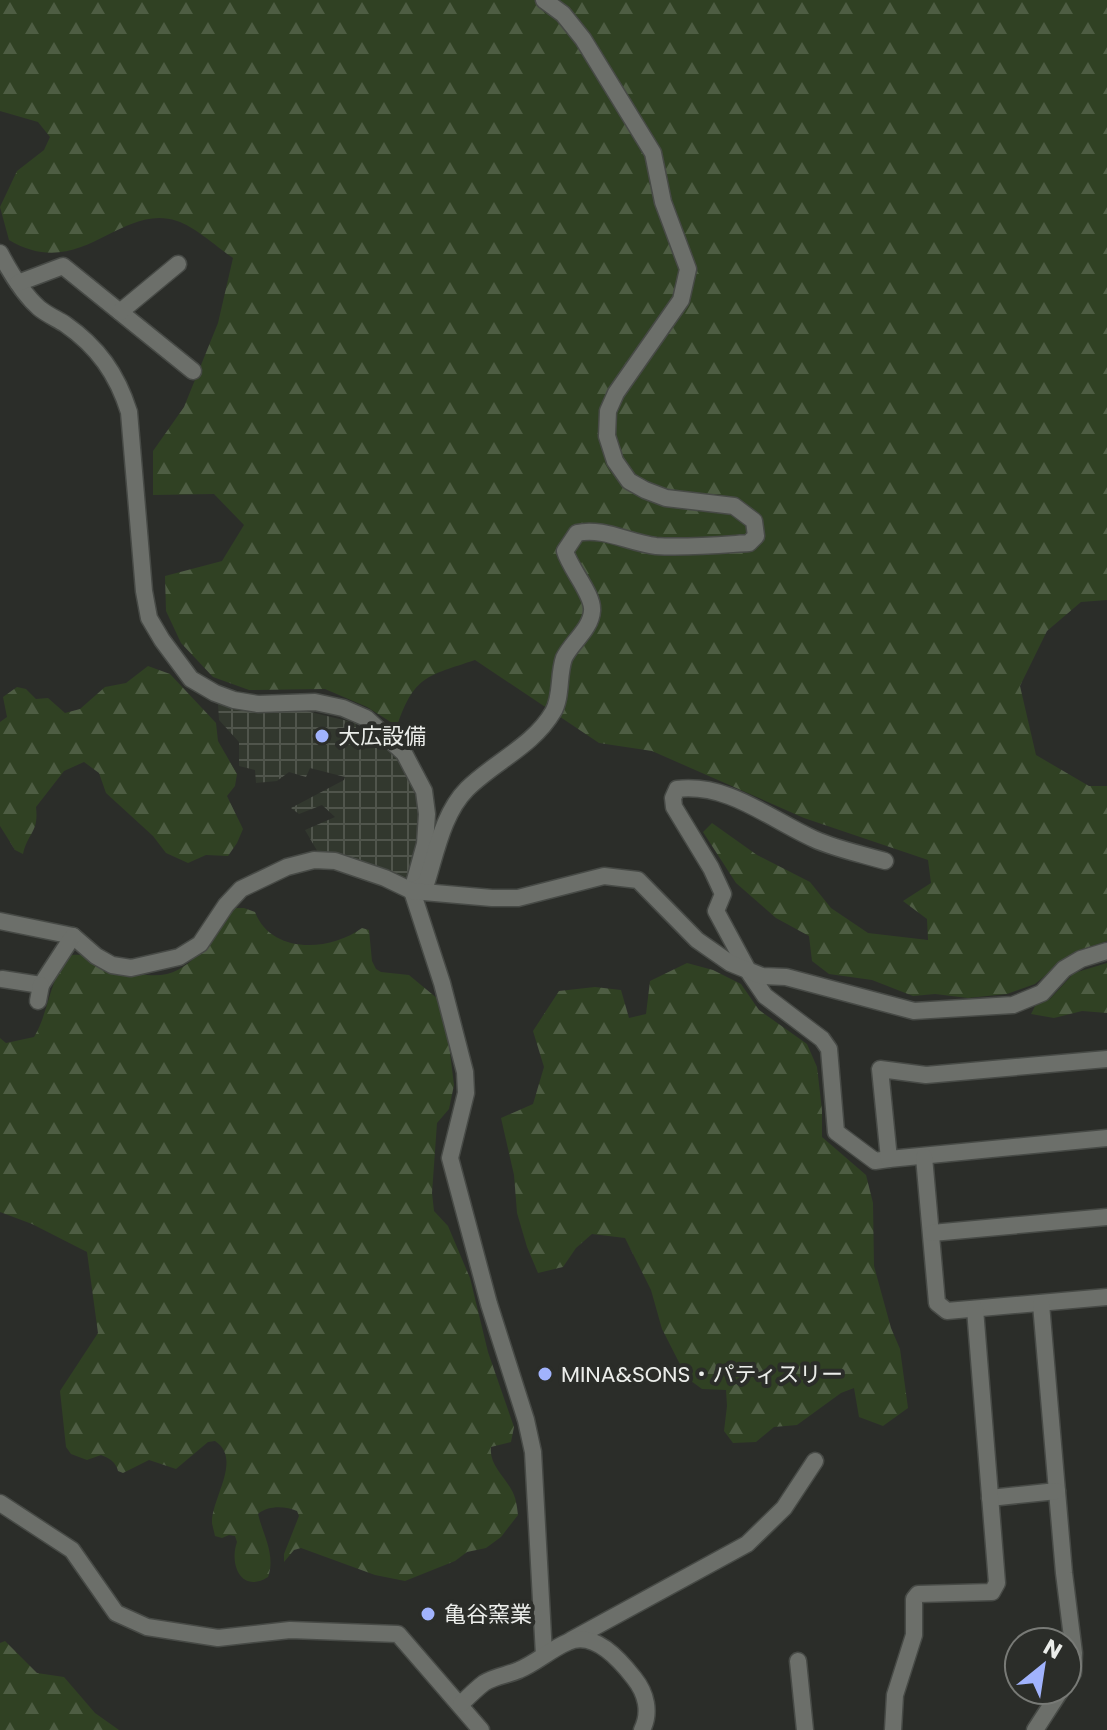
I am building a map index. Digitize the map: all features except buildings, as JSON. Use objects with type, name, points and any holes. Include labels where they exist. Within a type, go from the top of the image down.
[{"type":"street","points":[[412,891],[426,884],[446,822],[467,789],[513,755],[555,710],[565,657],[593,614],[591,601],[569,566],[565,551],[569,541],[577,533],[596,531],[657,546],[749,543],[756,536],[754,521],[734,506],[666,498],[629,481],[615,461],[607,436],[608,411],[616,393],[681,300],[688,269],[663,202],[653,153],[583,39],[563,14],[544,0]]},
{"type":"street","points":[[0,253],[18,283],[39,308],[84,338],[100,353],[123,392],[129,412],[149,618],[191,679],[215,693],[258,704],[315,702],[343,708],[366,718],[404,753],[424,791],[427,814],[425,844],[412,891],[442,983],[465,1072],[466,1093],[450,1158],[533,1452],[544,1655]]},
{"type":"street","points":[[120,312],[178,264]]},
{"type":"street","points":[[18,283],[63,266],[193,371]]},
{"type":"street","points":[[885,861],[816,840],[749,803],[690,788],[677,789],[673,798],[674,807],[723,894],[716,911],[748,970],[765,996],[822,1039],[829,1049],[836,1132],[875,1161],[1107,1138]]},
{"type":"street","points":[[4,920],[73,936],[112,965],[131,968],[179,957],[200,944],[226,905],[241,889],[287,867],[314,860],[335,861],[412,891],[492,898],[518,898],[604,876],[638,880],[697,940],[730,963],[762,976],[786,977],[914,1011],[1013,1005],[1042,993],[1064,969],[1081,959],[1107,951]]},
{"type":"street","points":[[2,979],[40,993],[73,936]]},
{"type":"street","points":[[889,1159],[880,1069],[926,1075],[1107,1059]]},
{"type":"street","points":[[924,1157],[937,1303],[947,1311],[1107,1297]]},
{"type":"street","points":[[932,1233],[1107,1217]]},
{"type":"street","points":[[1041,1304],[1071,1626]]},
{"type":"street","points":[[893,1730],[895,1695],[914,1635],[914,1599],[918,1594],[992,1592],[997,1583],[975,1309]]},
{"type":"street","points":[[461,1704],[484,1683],[519,1670],[747,1544],[784,1508],[815,1461]]},
{"type":"street","points":[[990,1498],[1057,1491]]},
{"type":"street","points":[[0,1503],[72,1550],[116,1613],[147,1627],[218,1638],[290,1630],[358,1630],[398,1634],[481,1730]]},
{"type":"street","points":[[571,1640],[587,1640],[601,1645],[630,1672],[646,1699],[646,1723],[642,1730]]},
{"type":"street","points":[[798,1661],[805,1730]]},
{"type":"street","points":[[1035,1730],[1051,1706]]},
{"type":"shaded area","points":[[218,704],[298,709],[356,723],[356,728],[378,734],[401,755],[427,814],[409,884],[319,854],[305,830],[335,817],[322,805],[299,814],[291,808],[345,777],[310,768],[306,777],[289,772],[277,781],[256,783],[255,770],[239,766],[239,742],[219,720]]},
{"type":"green space","points":[[0,0],[1107,0],[1107,600],[1081,602],[1047,631],[1020,686],[1036,755],[1089,786],[1107,786],[1107,941],[1074,952],[1035,984],[1007,994],[968,998],[935,994],[913,996],[872,980],[829,974],[812,961],[809,936],[776,918],[736,883],[703,832],[712,823],[757,855],[810,882],[831,908],[868,933],[928,940],[927,919],[903,901],[931,883],[928,860],[804,818],[652,751],[599,743],[475,660],[424,680],[410,697],[397,726],[367,707],[325,689],[249,690],[213,677],[181,643],[166,611],[165,576],[222,561],[244,525],[214,494],[153,495],[153,451],[184,407],[218,323],[233,258],[184,224],[156,218],[137,222],[79,248],[58,252],[35,251],[9,240],[0,207],[17,171],[44,150],[50,137],[38,122],[0,111]]},
{"type":"green space","points":[[148,666],[170,674],[216,723],[218,741],[237,774],[235,786],[227,796],[243,829],[228,856],[206,855],[188,863],[166,853],[153,836],[106,793],[99,773],[84,762],[64,771],[36,807],[35,827],[23,854],[15,850],[0,826],[0,722],[7,717],[3,697],[17,687],[26,689],[36,699],[48,698],[65,713],[80,709],[105,687],[126,683]]},
{"type":"green space","points":[[233,908],[255,912],[263,926],[274,936],[302,945],[334,942],[362,928],[369,930],[372,961],[376,969],[409,975],[444,1004],[454,1085],[449,1109],[437,1123],[432,1193],[434,1211],[448,1226],[470,1278],[488,1352],[514,1427],[511,1442],[491,1447],[491,1453],[494,1464],[514,1495],[518,1515],[501,1537],[486,1548],[467,1552],[455,1561],[405,1581],[375,1575],[301,1548],[294,1550],[284,1562],[284,1554],[299,1516],[297,1511],[277,1507],[258,1514],[270,1553],[268,1577],[251,1582],[244,1579],[236,1567],[235,1536],[215,1536],[212,1524],[226,1469],[223,1449],[215,1441],[208,1442],[176,1469],[149,1460],[123,1473],[101,1455],[87,1460],[71,1454],[66,1447],[60,1391],[98,1333],[87,1252],[32,1224],[0,1212],[0,1038],[6,1043],[34,1037],[54,983],[64,963],[72,955],[91,957],[142,974],[160,975],[175,971],[199,953]]},
{"type":"green space","points":[[687,963],[713,970],[741,984],[759,1010],[807,1044],[817,1067],[822,1137],[866,1175],[873,1203],[874,1266],[900,1349],[908,1408],[883,1426],[859,1417],[854,1388],[841,1393],[797,1425],[774,1427],[756,1442],[733,1443],[724,1431],[726,1390],[702,1389],[687,1378],[662,1329],[651,1290],[625,1238],[592,1234],[576,1248],[563,1267],[538,1273],[517,1213],[514,1175],[501,1118],[533,1104],[544,1067],[533,1031],[559,991],[595,987],[621,990],[629,1018],[646,1014],[650,981]]},
{"type":"green space","points":[[1107,963],[1107,1013],[1082,1011],[1054,1018],[1031,1014],[1037,1002],[1050,999],[1074,973]]},
{"type":"green space","points":[[5,1641],[37,1673],[64,1677],[95,1713],[119,1730],[0,1730],[0,1643]]},
{"type":"place","name":"大広設備","points":[[322,736]]},
{"type":"place","name":"MINA&SONS・パティスリー","points":[[545,1374]]},
{"type":"place","name":"亀谷窯業","points":[[428,1614]]}]
